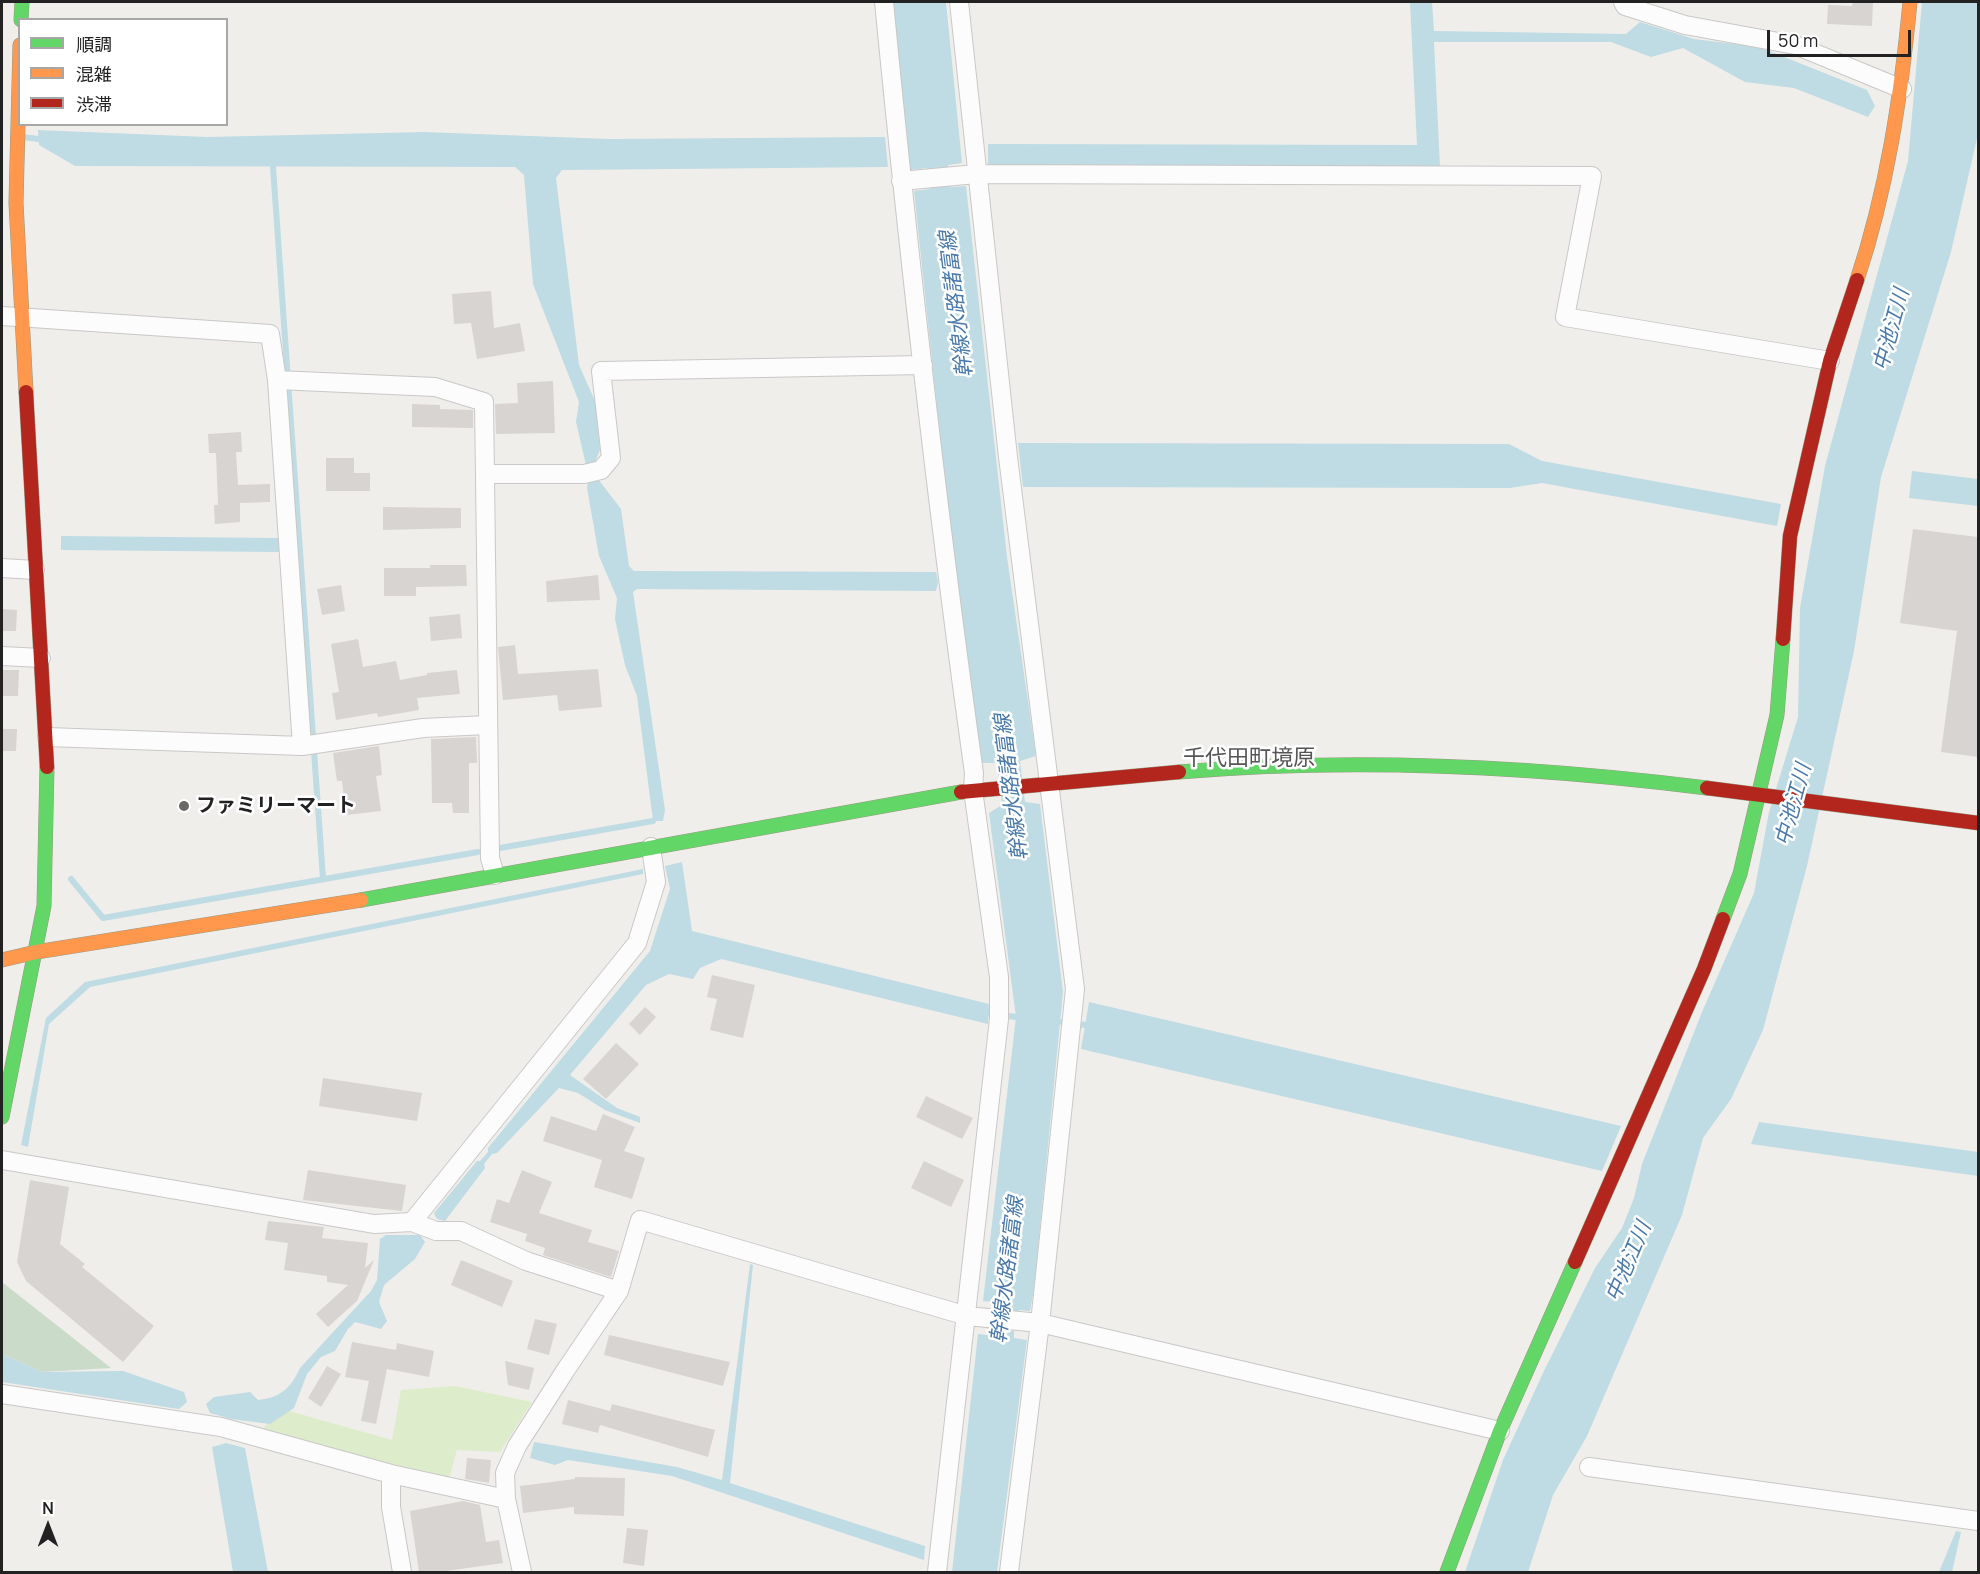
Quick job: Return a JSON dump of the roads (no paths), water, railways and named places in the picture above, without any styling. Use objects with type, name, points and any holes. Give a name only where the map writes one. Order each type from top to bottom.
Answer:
[{"type":"street","points":[[21,18],[22,2]]},
{"type":"street","points":[[884,2],[901,181],[947,580],[974,773],[972,790],[999,977],[1000,1013],[974,1316],[937,1572]]},
{"type":"street","points":[[959,2],[1010,478],[1075,989],[1073,1024],[1032,1323],[1009,1572]]},
{"type":"street","points":[[1623,2],[1625,6],[1684,26],[1794,45],[1902,89]]},
{"type":"street","points":[[1447,1572],[1500,1431],[1704,969],[1740,874],[1777,715],[1790,536],[1830,361],[1874,230],[1902,89],[1910,2]]},
{"type":"street","points":[[2,1117],[44,906],[47,737],[35,570],[16,203],[18,84]]},
{"type":"street","points":[[901,181],[976,174],[1592,176],[1565,317],[1830,361]]},
{"type":"street","points":[[2,316],[270,334],[277,380],[311,745]]},
{"type":"street","points":[[487,474],[592,472],[611,458],[601,371],[923,365]]},
{"type":"street","points":[[277,380],[435,387],[484,402],[487,474],[490,858],[495,875]]},
{"type":"street","points":[[2,568],[35,570]]},
{"type":"street","points":[[2,656],[41,658]]},
{"type":"street","points":[[47,737],[311,745],[423,728],[488,725]]},
{"type":"street","points":[[2,960],[36,952],[261,918],[997,786],[1240,767],[1410,764],[1596,774],[1837,803],[1978,823]]},
{"type":"street","points":[[412,1222],[637,943],[656,882],[651,847]]},
{"type":"street","points":[[2,1160],[374,1224],[412,1222],[436,1231],[461,1232],[526,1261],[619,1291]]},
{"type":"street","points":[[522,1572],[506,1499],[505,1473],[517,1446],[619,1291],[640,1220],[974,1316],[1032,1323],[1500,1431]]},
{"type":"street","points":[[2,1394],[221,1427],[390,1474],[506,1499]]},
{"type":"street","points":[[1589,1467],[1978,1521]]},
{"type":"street","points":[[390,1474],[391,1507],[402,1572]]},
{"type":"water","name":"幹線水路諸富線","points":[[893,2],[946,2],[962,163],[948,165],[951,187],[966,186],[1007,557],[1036,756],[1020,761],[1025,802],[1040,804],[1063,992],[1034,1289],[1030,1311],[1019,1310],[1019,1314],[994,1309],[995,1302],[983,1301],[1016,1017],[989,813],[1002,805],[997,763],[979,763],[955,579],[914,191],[930,189],[927,168],[910,170]]},
{"type":"water","points":[[1410,2],[1432,2],[1434,31],[1626,34],[1640,22],[1694,39],[1759,47],[1867,90],[1875,106],[1868,117],[1794,88],[1745,82],[1683,48],[1651,57],[1611,42],[1434,42],[1440,167],[988,166],[988,144],[1417,145]]},
{"type":"water","name":"中池江川","points":[[1922,2],[1978,2],[1978,134],[1951,252],[1881,477],[1854,651],[1807,866],[1763,1030],[1731,1099],[1703,1138],[1682,1215],[1587,1436],[1553,1495],[1528,1572],[1465,1572],[1503,1460],[1595,1268],[1622,1228],[1634,1198],[1642,1164],[1702,1012],[1754,893],[1769,812],[1798,717],[1800,608],[1825,466],[1908,161]]},
{"type":"water","points":[[38,130],[207,137],[424,132],[609,139],[885,137],[888,167],[562,170],[556,178],[579,365],[595,401],[600,450],[595,462],[598,479],[621,509],[629,566],[634,571],[936,572],[938,582],[936,591],[637,589],[633,592],[665,810],[663,821],[653,821],[637,696],[625,665],[615,619],[617,598],[599,556],[587,488],[589,478],[576,422],[579,402],[533,284],[524,175],[515,167],[75,166],[39,145]]},
{"type":"water","points":[[1018,443],[1509,444],[1542,461],[1781,504],[1777,526],[1542,483],[1510,488],[1023,487]]},
{"type":"water","points":[[1912,471],[1978,479],[1978,506],[1909,498]]},
{"type":"water","points":[[61,536],[279,538],[279,552],[61,550]]},
{"type":"water","points":[[682,862],[692,931],[989,1004],[988,1024],[721,959],[700,968],[693,979],[669,974],[646,985],[570,1075],[617,1108],[640,1117],[640,1123],[605,1110],[578,1093],[559,1088],[497,1153],[492,1154],[484,1164],[485,1168],[445,1221],[437,1219],[434,1213],[477,1161],[480,1161],[488,1152],[488,1148],[650,951],[670,889],[665,866]]},
{"type":"water","points":[[643,869],[643,874],[90,987],[49,1024],[28,1147],[21,1145],[46,1018],[85,982]]},
{"type":"water","points":[[1089,1002],[1621,1126],[1602,1171],[1081,1049]]},
{"type":"water","points":[[1759,1122],[1978,1152],[1978,1176],[1751,1144]]},
{"type":"water","points":[[386,1235],[420,1235],[425,1242],[415,1259],[384,1285],[379,1302],[387,1321],[381,1329],[355,1322],[335,1351],[321,1357],[307,1374],[294,1408],[270,1424],[231,1419],[210,1413],[206,1404],[214,1397],[250,1392],[258,1400],[266,1399],[279,1394],[289,1386],[300,1368],[371,1291],[377,1280],[380,1239]]},
{"type":"water","points":[[750,1264],[753,1265],[730,1483],[925,1546],[924,1560],[672,1476],[568,1460],[555,1465],[530,1458],[534,1442],[677,1467],[722,1480]]},
{"type":"water","points":[[987,1328],[1014,1331],[1014,1338],[1027,1340],[997,1572],[952,1572],[978,1334],[987,1335]]},
{"type":"water","points":[[2,1354],[42,1372],[123,1371],[184,1392],[187,1402],[179,1409],[2,1382]]},
{"type":"water","points":[[226,1443],[245,1448],[268,1572],[233,1572],[212,1447]]},
{"type":"water","points":[[1956,1531],[1961,1532],[1952,1572],[1939,1572]]},
{"type":"waterway","points":[[23,137],[38,139]]},
{"type":"waterway","points":[[273,167],[323,879]]},
{"type":"waterway","points":[[500,848],[653,821]]},
{"type":"waterway","points":[[71,879],[103,918],[478,852]]},
{"type":"waterway","points":[[988,1013],[1016,1017]]},
{"type":"waterway","points":[[1062,1022],[1085,1025]]},
{"type":"place","name":"ファミリーマート","points":[[184,806]]},
{"type":"district","name":"千代田町境原","points":[[1249,759]]}]
